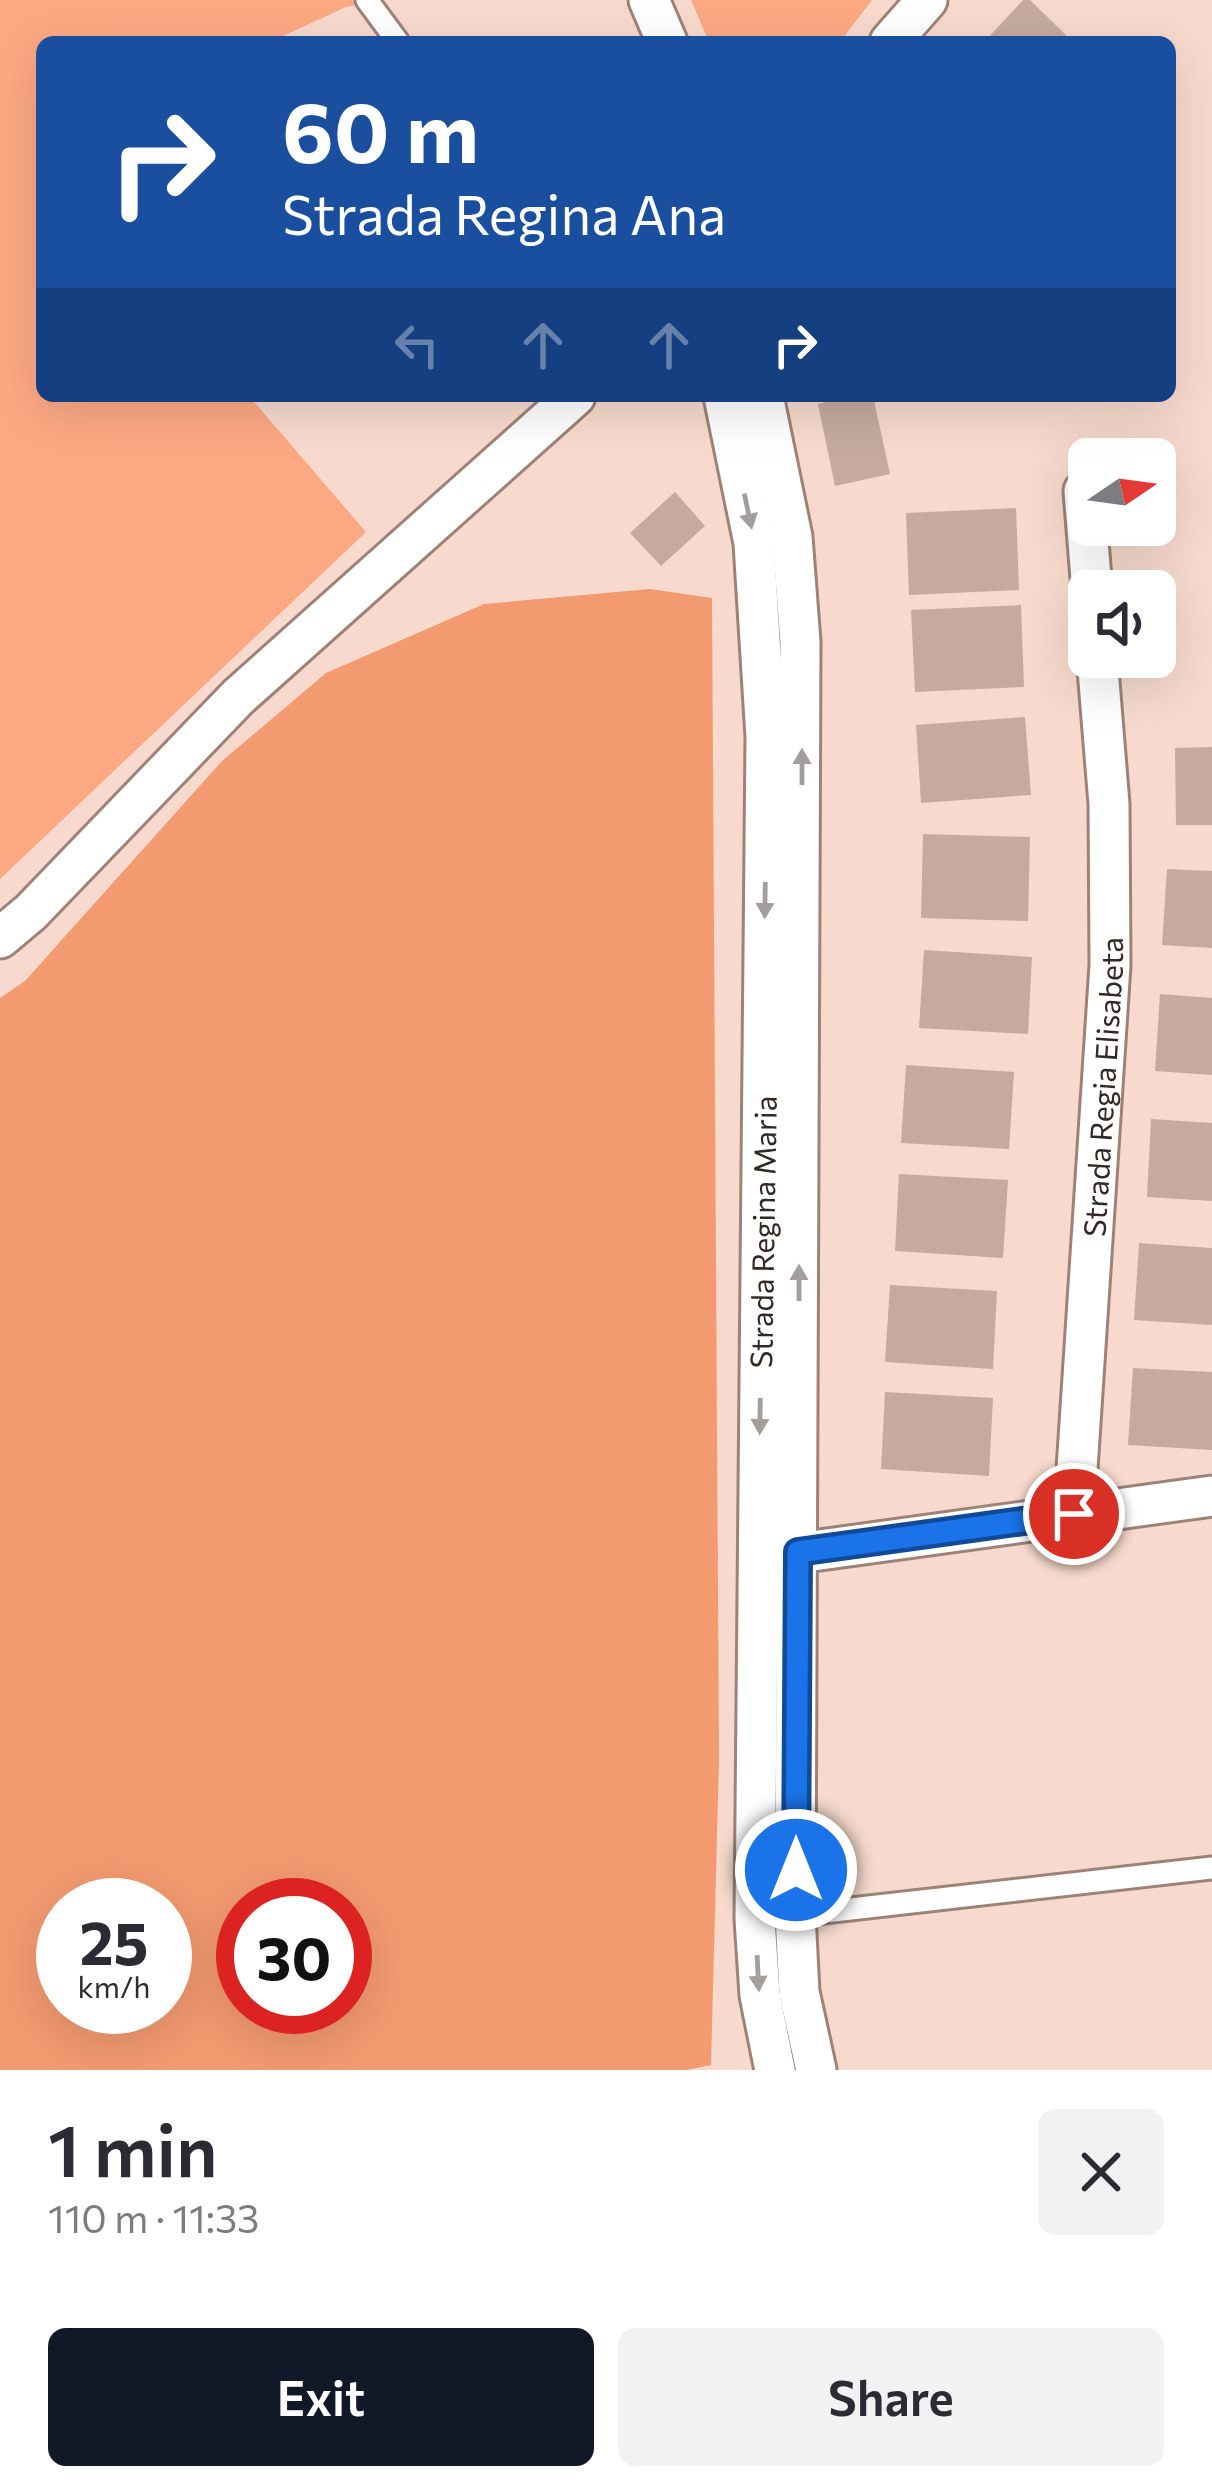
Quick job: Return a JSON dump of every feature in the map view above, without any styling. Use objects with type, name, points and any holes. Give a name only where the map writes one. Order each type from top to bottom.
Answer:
[{"type":"street","points":[[649,0],[664,36]]},
{"type":"street","points":[[895,36],[927,0]]},
{"type":"street","points":[[0,938],[31,913],[238,697],[568,402]]},
{"type":"street","name":"Strada Regina Maria","points":[[725,402],[754,543],[766,737],[755,1919],[760,1995],[776,2070]]},
{"type":"street","name":"Strada Regina Maria","points":[[764,402],[792,536],[800,642],[795,1916],[799,1992],[816,2070]]},
{"type":"street","name":"Strada Regia Elisabeta","points":[[1074,1514],[1110,965],[1109,804],[1099,678]]},
{"type":"street","points":[[798,1552],[1212,1496]]},
{"type":"lane","points":[[367,0],[394,36]]},
{"type":"lane","points":[[755,1919],[1212,1868]]},
{"type":"shaded area","points":[[0,0],[380,0],[346,7],[283,36],[36,36],[36,402],[254,402],[366,532],[0,879]]},
{"type":"shaded area","points":[[691,0],[872,0],[845,36],[706,36]]},
{"type":"shaded area","points":[[650,589],[712,598],[719,1760],[711,2065],[687,2070],[0,2070],[0,998],[25,981],[222,761],[326,673],[484,604]]},
{"type":"building","points":[[1023,0],[1030,0],[1067,36],[990,36]]},
{"type":"building","points":[[874,402],[890,474],[835,486],[818,404]]},
{"type":"building","points":[[675,492],[705,526],[661,566],[630,533]]},
{"type":"building","points":[[1016,508],[1019,590],[909,595],[906,513]]},
{"type":"building","points":[[1021,605],[1024,687],[915,692],[911,610]]},
{"type":"building","points":[[1025,717],[1031,795],[921,803],[916,725]]},
{"type":"building","points":[[1212,747],[1212,825],[1176,825],[1175,748]]},
{"type":"building","points":[[923,834],[1030,837],[1028,921],[921,918]]},
{"type":"building","points":[[1167,869],[1212,871],[1212,948],[1162,945]]},
{"type":"building","points":[[924,950],[1032,957],[1028,1034],[919,1028]]},
{"type":"building","points":[[1160,994],[1212,998],[1212,1075],[1155,1071]]},
{"type":"building","points":[[906,1065],[1014,1072],[1009,1149],[901,1143]]},
{"type":"building","points":[[1151,1119],[1212,1123],[1212,1201],[1147,1197]]},
{"type":"building","points":[[899,1174],[1008,1180],[1003,1258],[895,1251]]},
{"type":"building","points":[[1139,1243],[1212,1248],[1212,1325],[1134,1320]]},
{"type":"building","points":[[890,1285],[997,1291],[993,1369],[885,1362]]},
{"type":"building","points":[[1133,1368],[1212,1372],[1212,1450],[1128,1445]]},
{"type":"building","points":[[885,1392],[993,1398],[989,1476],[881,1469]]},
{"type":"route","points":[[796,1870],[798,1552],[1074,1514]]}]
